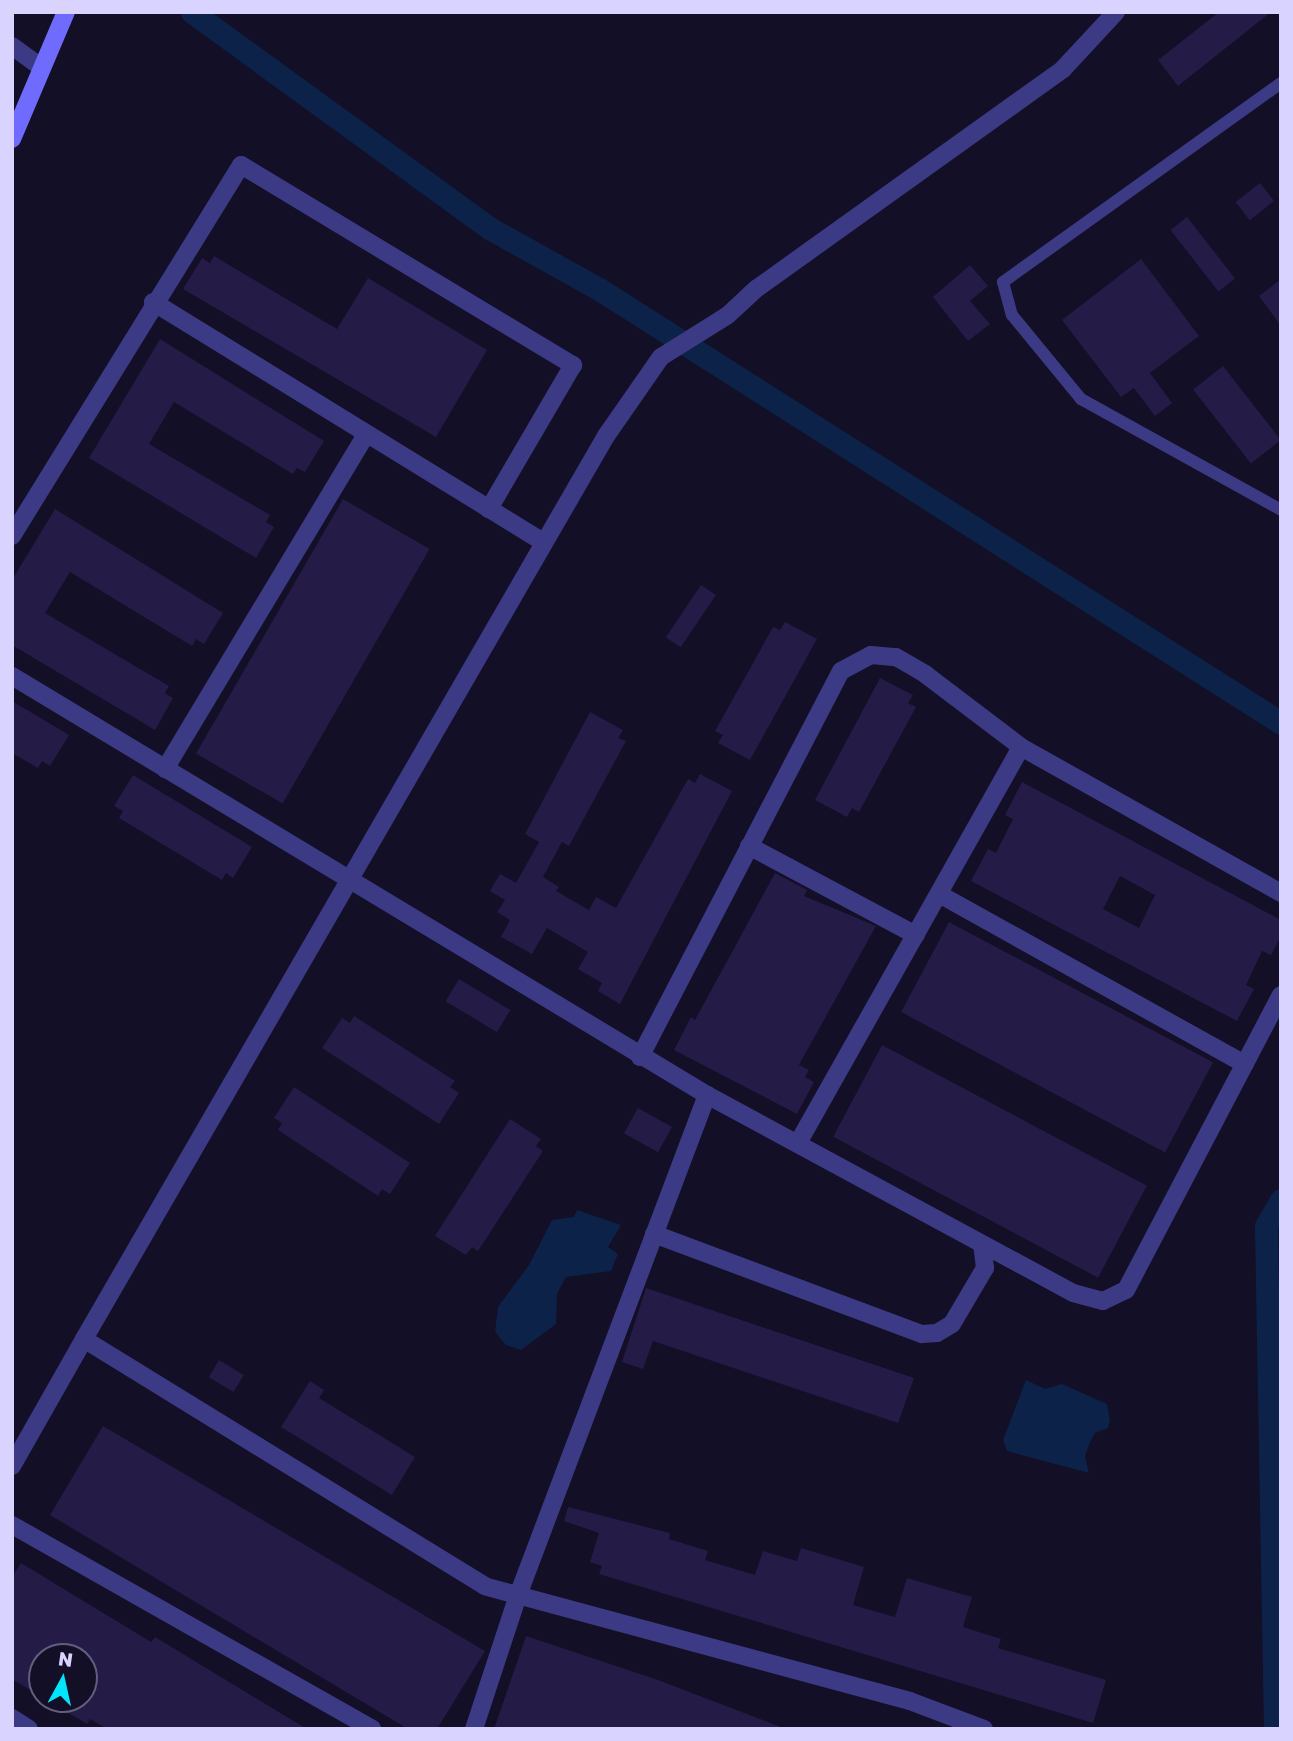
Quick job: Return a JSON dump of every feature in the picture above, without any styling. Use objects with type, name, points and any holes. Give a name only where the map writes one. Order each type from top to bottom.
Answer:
[{"type":"main road","points":[[12,139],[66,12]]},
{"type":"street","points":[[12,1466],[346,880],[606,436],[661,357],[728,315],[756,289],[1063,69],[1116,12]]},
{"type":"street","points":[[12,46],[41,67]]},
{"type":"street","points":[[12,536],[153,302],[241,164],[573,365],[489,509]]},
{"type":"street","points":[[153,302],[544,543]]},
{"type":"street","points":[[165,769],[366,434]]},
{"type":"street","points":[[640,1057],[841,671],[871,655],[896,657],[925,674],[1021,747],[1281,893]]},
{"type":"street","points":[[12,676],[640,1057],[1073,1293],[1104,1301],[1126,1290],[1281,995]]},
{"type":"street","points":[[798,1143],[1021,747]]},
{"type":"street","points":[[748,846],[916,935]]},
{"type":"street","points":[[939,894],[1245,1064]]},
{"type":"street","points":[[474,1729],[517,1598],[707,1095]]},
{"type":"street","points":[[654,1234],[922,1334],[937,1334],[952,1324],[985,1268],[982,1244]]},
{"type":"street","points":[[84,1339],[418,1549],[517,1598],[910,1701],[975,1727]]},
{"type":"street","points":[[12,1525],[372,1729]]},
{"type":"street","points":[[12,1718],[29,1729]]},
{"type":"lane","points":[[1281,83],[1003,282],[1012,314],[1081,399],[1281,510]]},
{"type":"water","points":[[577,1210],[621,1225],[608,1247],[618,1254],[611,1271],[566,1277],[557,1294],[556,1324],[521,1350],[506,1345],[495,1332],[498,1307],[529,1265],[552,1220],[574,1217]]},
{"type":"water","points":[[1026,1380],[1045,1389],[1062,1384],[1107,1404],[1110,1420],[1108,1428],[1095,1433],[1085,1457],[1089,1473],[1007,1451],[1003,1440]]},
{"type":"building","points":[[1219,12],[1271,12],[1178,86],[1158,60]]},
{"type":"building","points":[[1260,183],[1274,201],[1250,220],[1236,202]]},
{"type":"building","points":[[1187,217],[1235,278],[1218,291],[1170,230]]},
{"type":"building","points":[[214,256],[337,329],[368,278],[487,350],[436,437],[183,289],[202,258],[210,263]]},
{"type":"building","points":[[1141,259],[1199,336],[1150,373],[1172,403],[1155,416],[1134,388],[1121,397],[1062,320]]},
{"type":"building","points":[[970,265],[988,286],[970,301],[990,324],[968,341],[933,297]]},
{"type":"building","points":[[1281,279],[1281,326],[1259,296]]},
{"type":"building","points":[[160,339],[324,441],[305,472],[297,468],[293,474],[174,402],[149,444],[270,515],[266,522],[274,527],[256,558],[89,458]]},
{"type":"building","points":[[1223,366],[1281,440],[1251,463],[1193,389]]},
{"type":"building","points":[[343,499],[430,549],[283,804],[196,754]]},
{"type":"building","points":[[55,509],[223,613],[204,644],[196,639],[192,646],[70,572],[45,613],[169,686],[165,693],[173,698],[155,730],[12,645],[12,580]]},
{"type":"building","points":[[701,585],[716,595],[681,647],[666,637]]},
{"type":"building","points":[[785,622],[817,639],[750,760],[718,743],[723,735],[715,731],[773,627],[780,630]]},
{"type":"building","points":[[880,678],[913,695],[908,703],[916,707],[859,812],[852,808],[847,817],[815,800]]},
{"type":"building","points":[[12,701],[69,735],[50,766],[42,761],[38,768],[12,753]]},
{"type":"building","points":[[590,712],[623,730],[618,738],[626,741],[569,846],[562,842],[543,877],[559,887],[556,891],[589,910],[596,897],[616,908],[688,779],[695,783],[700,774],[732,791],[620,1004],[598,991],[602,983],[578,969],[588,952],[547,928],[532,954],[501,937],[510,920],[497,912],[505,900],[490,891],[500,874],[516,883],[539,842],[525,834]]},
{"type":"building","points":[[133,775],[252,847],[233,878],[226,873],[222,880],[119,818],[123,811],[114,806]]},
{"type":"building","points":[[1022,782],[1281,920],[1281,936],[1271,955],[1262,951],[1246,985],[1254,989],[1237,1021],[971,881],[988,849],[996,853],[1013,819],[1005,815]],"holes":[[[1120,876],[1155,895],[1139,928],[1103,909]]]},
{"type":"building","points":[[775,873],[807,890],[804,896],[876,926],[799,1065],[809,1070],[805,1077],[814,1082],[797,1114],[674,1050],[691,1017],[695,1020]]},
{"type":"building","points":[[949,922],[1213,1062],[1165,1152],[901,1012]]},
{"type":"building","points":[[459,979],[510,1010],[497,1032],[446,1001]]},
{"type":"building","points":[[354,1016],[455,1081],[450,1087],[459,1093],[439,1124],[322,1048],[342,1018],[350,1023]]},
{"type":"building","points":[[882,1045],[1147,1186],[1098,1278],[833,1137]]},
{"type":"building","points":[[294,1087],[410,1163],[390,1194],[382,1189],[378,1196],[278,1130],[282,1123],[274,1118]]},
{"type":"building","points":[[638,1108],[672,1127],[658,1152],[624,1133]]},
{"type":"building","points":[[510,1119],[541,1139],[536,1146],[543,1151],[478,1251],[472,1247],[466,1255],[435,1236]]},
{"type":"building","points":[[646,1288],[914,1378],[898,1423],[653,1341],[643,1369],[622,1362]]},
{"type":"building","points":[[219,1360],[244,1375],[234,1392],[209,1377]]},
{"type":"building","points":[[310,1381],[324,1390],[319,1398],[415,1457],[392,1495],[281,1427]]},
{"type":"building","points":[[103,1426],[485,1651],[437,1729],[408,1729],[50,1515]]},
{"type":"building","points":[[568,1507],[670,1533],[669,1539],[708,1551],[705,1560],[755,1575],[763,1551],[797,1561],[801,1548],[864,1567],[853,1605],[895,1617],[907,1578],[972,1597],[963,1627],[1001,1639],[998,1648],[1106,1680],[1093,1723],[599,1574],[602,1566],[590,1562],[599,1533],[564,1521]]},
{"type":"building","points":[[21,1563],[151,1642],[155,1637],[307,1729],[107,1729],[90,1719],[87,1724],[69,1713],[98,1713],[98,1643],[28,1643],[28,1689],[12,1679],[12,1577]]},
{"type":"building","points":[[526,1636],[658,1680],[786,1729],[494,1729]]},
{"type":"waterway","points":[[192,12],[491,229],[599,289],[1281,723]]},
{"type":"waterway","points":[[1275,1729],[1266,1226],[1281,1200]]}]
